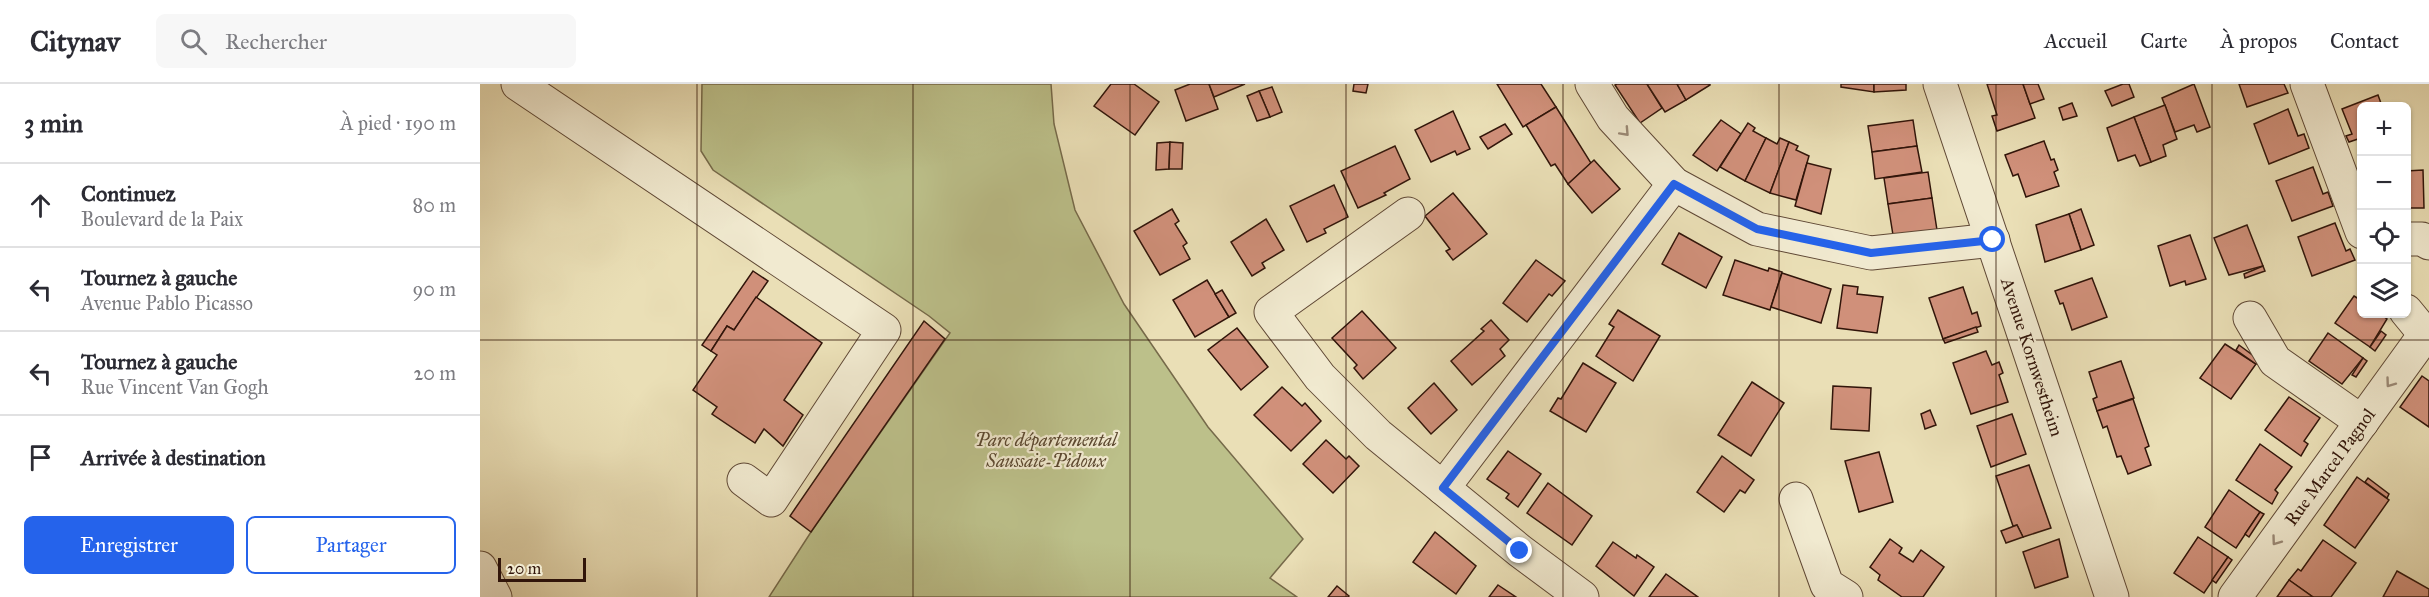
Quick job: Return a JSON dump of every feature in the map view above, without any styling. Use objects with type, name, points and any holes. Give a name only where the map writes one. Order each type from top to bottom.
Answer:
[{"type":"street","points":[[518,84],[884,330],[771,500],[744,480]]},
{"type":"street","points":[[1592,84],[1613,118],[1674,184],[1757,229],[1871,253],[1993,240]]},
{"type":"street","name":"Avenue Kornwestheim","points":[[1940,84],[2112,597]]},
{"type":"street","points":[[2307,84],[2357,221]]},
{"type":"street","points":[[1443,488],[1674,184]]},
{"type":"street","points":[[1408,214],[1271,312],[1320,376],[1378,435],[1520,551],[1582,597]]},
{"type":"street","points":[[2411,239],[2422,239],[2429,243]]},
{"type":"street","points":[[2250,318],[2275,361],[2362,422]]},
{"type":"street","name":"Rue Marcel Pagnol","points":[[2235,597],[2362,422],[2420,329]]},
{"type":"street","points":[[1796,499],[1830,593]]},
{"type":"street","points":[[480,568],[495,597]]},
{"type":"green space","name":"Parc départemental Saussaie-Pidoux","points":[[702,84],[1051,84],[1054,124],[1075,210],[1124,304],[1208,427],[1303,539],[1270,578],[1297,597],[769,597],[811,532],[950,333],[929,316],[713,170],[701,151]]},
{"type":"building","points":[[1111,84],[1134,84],[1159,102],[1135,135],[1094,106]]},
{"type":"building","points":[[1190,84],[1209,84],[1218,109],[1186,121],[1175,90]]},
{"type":"building","points":[[1209,84],[1245,84],[1214,97]]},
{"type":"building","points":[[1354,84],[1368,84],[1366,93],[1353,91]]},
{"type":"building","points":[[1497,84],[1541,84],[1556,107],[1523,127]]},
{"type":"building","points":[[1647,84],[1662,108],[1640,123],[1615,85]]},
{"type":"building","points":[[1647,84],[1677,84],[1686,100],[1665,112]]},
{"type":"building","points":[[1677,84],[1710,84],[1710,85],[1686,100]]},
{"type":"building","points":[[1841,84],[1874,84],[1874,92],[1841,87]]},
{"type":"building","points":[[1874,84],[1906,84],[1906,90],[1874,92]]},
{"type":"building","points":[[1987,84],[2023,84],[2035,118],[1997,131],[1992,116],[1997,115]]},
{"type":"building","points":[[2023,84],[2038,84],[2044,99],[2030,104]]},
{"type":"building","points":[[2129,84],[2134,97],[2112,106],[2105,91]]},
{"type":"building","points":[[2194,84],[2210,127],[2197,132],[2194,125],[2175,132],[2162,98]]},
{"type":"building","points":[[2239,84],[2284,84],[2288,93],[2247,107]]},
{"type":"building","points":[[1272,87],[1282,112],[1270,117],[1259,91]]},
{"type":"building","points":[[1259,91],[1270,117],[1257,121],[1247,96]]},
{"type":"building","points":[[2378,95],[2381,102],[2360,102]]},
{"type":"building","points":[[2072,103],[2077,116],[2063,120],[2059,108]]},
{"type":"building","points":[[2357,103],[2357,139],[2349,142],[2346,136],[2352,134],[2342,109]]},
{"type":"building","points":[[2165,105],[2177,139],[2163,145],[2166,156],[2151,162],[2134,117]]},
{"type":"building","points":[[1556,107],[1591,163],[1568,184],[1555,164],[1551,166],[1526,125]]},
{"type":"building","points":[[2288,109],[2298,136],[2304,134],[2309,148],[2269,164],[2254,124]]},
{"type":"building","points":[[1453,111],[1470,149],[1457,155],[1455,151],[1431,162],[1415,130]]},
{"type":"building","points":[[2134,117],[2151,162],[2140,166],[2135,155],[2118,161],[2107,128]]},
{"type":"building","points":[[1721,120],[1741,134],[1717,171],[1693,155]]},
{"type":"building","points":[[1913,120],[1917,146],[1872,152],[1868,126]]},
{"type":"building","points":[[1748,123],[1755,128],[1753,131],[1766,138],[1745,181],[1720,167]]},
{"type":"building","points":[[1505,124],[1512,134],[1488,149],[1480,137]]},
{"type":"building","points":[[1766,138],[1777,144],[1780,138],[1789,142],[1770,193],[1745,181]]},
{"type":"building","points":[[2044,141],[2051,160],[2054,159],[2058,170],[2054,172],[2059,186],[2026,197],[2018,174],[2013,176],[2005,155]]},
{"type":"building","points":[[1170,142],[1169,169],[1156,170],[1157,143]]},
{"type":"building","points":[[1170,142],[1183,143],[1182,169],[1169,169]]},
{"type":"building","points":[[1789,142],[1798,146],[1796,150],[1809,156],[1796,200],[1770,193]]},
{"type":"building","points":[[1395,146],[1410,179],[1384,193],[1386,195],[1358,208],[1341,171]]},
{"type":"building","points":[[1917,146],[1922,172],[1875,179],[1872,152]]},
{"type":"building","points":[[1594,160],[1620,189],[1592,213],[1568,184]]},
{"type":"building","points":[[1807,163],[1831,169],[1821,214],[1795,206]]},
{"type":"building","points":[[2313,167],[2323,194],[2328,192],[2333,206],[2292,221],[2276,181]]},
{"type":"building","points":[[2423,170],[2424,208],[2411,208],[2411,171]]},
{"type":"building","points":[[1928,172],[1932,198],[1888,204],[1884,178]]},
{"type":"building","points":[[1334,185],[1348,217],[1324,229],[1326,233],[1307,242],[1290,206]]},
{"type":"building","points":[[1453,193],[1487,234],[1453,260],[1446,251],[1450,249],[1425,216]]},
{"type":"building","points":[[1932,198],[1937,230],[1893,235],[1888,204]]},
{"type":"building","points":[[1172,209],[1179,221],[1175,224],[1187,243],[1183,246],[1190,259],[1160,275],[1134,231]]},
{"type":"building","points":[[2081,209],[2094,245],[2081,250],[2069,214]]},
{"type":"building","points":[[2069,214],[2081,250],[2045,262],[2036,225]]},
{"type":"building","points":[[1266,219],[1284,250],[1262,263],[1265,268],[1252,276],[1231,242]]},
{"type":"building","points":[[2335,223],[2346,251],[2350,249],[2355,260],[2312,276],[2298,237]]},
{"type":"building","points":[[2247,225],[2263,266],[2229,275],[2214,238]]},
{"type":"building","points":[[1679,233],[1722,257],[1706,288],[1662,264]]},
{"type":"building","points":[[2190,235],[2206,279],[2186,285],[2185,281],[2170,286],[2158,246]]},
{"type":"building","points":[[1536,260],[1565,281],[1552,296],[1549,294],[1527,322],[1503,303]]},
{"type":"building","points":[[1735,260],[1768,271],[1769,268],[1782,272],[1770,310],[1723,295]]},
{"type":"building","points":[[2263,266],[2265,271],[2245,278],[2244,274]]},
{"type":"building","points":[[753,271],[768,281],[734,330],[727,326],[711,351],[702,345]]},
{"type":"building","points":[[1782,273],[1831,289],[1821,323],[1771,307]]},
{"type":"building","points":[[2092,278],[2107,317],[2072,330],[2063,303],[2060,304],[2055,291]]},
{"type":"building","points":[[1207,280],[1229,317],[1195,337],[1173,300]]},
{"type":"building","points":[[1843,285],[1858,287],[1857,294],[1883,297],[1877,333],[1837,328]]},
{"type":"building","points":[[1963,287],[1972,314],[1977,312],[1981,326],[1943,339],[1929,298]]},
{"type":"building","points":[[1222,290],[1236,313],[1229,317],[1215,294]]},
{"type":"building","points":[[2354,296],[2357,298],[2357,318],[2387,319],[2370,347],[2335,323]]},
{"type":"building","points":[[756,297],[822,343],[784,400],[803,415],[783,446],[764,429],[755,443],[712,414],[717,407],[693,390],[717,355],[711,351],[727,326],[734,330]]},
{"type":"building","points":[[1618,310],[1660,336],[1633,381],[1596,356],[1614,327],[1609,324]]},
{"type":"building","points":[[1362,311],[1396,348],[1363,379],[1354,368],[1357,365],[1332,338]]},
{"type":"building","points":[[1491,320],[1509,340],[1500,349],[1505,356],[1472,385],[1451,361],[1484,331],[1481,329]]},
{"type":"building","points":[[924,321],[945,339],[811,532],[790,516]]},
{"type":"building","points":[[1976,327],[1978,332],[1945,343],[1943,339]]},
{"type":"building","points":[[1237,328],[1268,367],[1241,390],[1208,350]]},
{"type":"building","points":[[2381,331],[2386,335],[2375,351],[2370,347]]},
{"type":"building","points":[[2328,333],[2363,358],[2342,384],[2309,361]]},
{"type":"building","points":[[2225,344],[2256,364],[2231,399],[2200,378]]},
{"type":"building","points":[[2239,345],[2259,360],[2256,364],[2236,350]]},
{"type":"building","points":[[1986,351],[1992,365],[1999,362],[2003,373],[1999,375],[2008,402],[1971,414],[1953,363]]},
{"type":"building","points":[[2363,358],[2367,361],[2356,377],[2352,375]]},
{"type":"building","points":[[2121,361],[2134,398],[2097,411],[2093,399],[2097,397],[2089,372]]},
{"type":"building","points":[[1583,363],[1616,383],[1586,432],[1550,411],[1558,398],[1561,399]]},
{"type":"building","points":[[2422,376],[2429,381],[2429,427],[2400,407]]},
{"type":"building","points":[[1752,382],[1784,403],[1751,456],[1718,435]]},
{"type":"building","points":[[1434,383],[1457,410],[1431,434],[1408,408]]},
{"type":"building","points":[[1833,386],[1871,388],[1869,431],[1831,429]]},
{"type":"building","points":[[1282,387],[1302,406],[1305,403],[1321,421],[1291,451],[1254,415]]},
{"type":"building","points":[[2289,397],[2320,418],[2304,441],[2308,444],[2301,456],[2265,430]]},
{"type":"building","points":[[2133,399],[2149,446],[2145,448],[2151,465],[2128,474],[2121,456],[2117,457],[2107,426],[2103,428],[2097,411]]},
{"type":"building","points":[[1930,410],[1936,425],[1925,429],[1921,414]]},
{"type":"building","points":[[2012,414],[2026,454],[1991,467],[1977,426]]},
{"type":"building","points":[[1326,440],[1346,459],[1349,456],[1359,466],[1333,493],[1303,464]]},
{"type":"building","points":[[2260,444],[2292,467],[2275,490],[2278,493],[2272,504],[2236,480]]},
{"type":"building","points":[[1508,451],[1541,474],[1518,507],[1506,498],[1509,494],[1487,479]]},
{"type":"building","points":[[1879,452],[1893,502],[1859,512],[1845,461]]},
{"type":"building","points":[[1722,456],[1754,480],[1745,493],[1740,490],[1724,512],[1697,492]]},
{"type":"building","points":[[2029,465],[2051,528],[2023,537],[2017,525],[2013,526],[1996,476]]},
{"type":"building","points":[[2357,477],[2389,500],[2355,548],[2324,525]]},
{"type":"building","points":[[2368,478],[2389,494],[2387,498],[2365,482]]},
{"type":"building","points":[[1548,483],[1592,516],[1572,545],[1527,513]]},
{"type":"building","points":[[2229,490],[2260,512],[2236,548],[2205,527]]},
{"type":"building","points":[[2260,512],[2264,514],[2249,537],[2245,534]]},
{"type":"building","points":[[2017,525],[2023,537],[2006,543],[2001,531]]},
{"type":"building","points":[[1435,532],[1476,566],[1456,594],[1413,562]]},
{"type":"building","points":[[2198,537],[2228,557],[2204,593],[2174,573]]},
{"type":"building","points":[[1890,539],[1902,548],[1899,553],[1913,562],[1921,550],[1944,567],[1923,597],[1902,597],[1878,580],[1880,575],[1870,567]]},
{"type":"building","points":[[2059,539],[2068,577],[2035,588],[2023,552]]},
{"type":"building","points":[[2323,540],[2356,563],[2331,597],[2313,597],[2289,580],[2298,569],[2301,571]]},
{"type":"building","points":[[1613,542],[1654,567],[1634,596],[1596,566]]},
{"type":"building","points":[[2228,557],[2232,560],[2216,583],[2212,580]]},
{"type":"building","points":[[2397,571],[2429,589],[2429,597],[2383,597]]},
{"type":"building","points":[[1666,574],[1698,597],[1649,597]]},
{"type":"building","points":[[2289,580],[2313,597],[2277,597]]},
{"type":"building","points":[[1498,585],[1516,597],[1489,597]]},
{"type":"building","points":[[1337,586],[1349,596],[1328,597]]},
{"type":"route","points":[[1520,551],[1443,488],[1674,184],[1757,229],[1871,253],[1993,240]]}]
